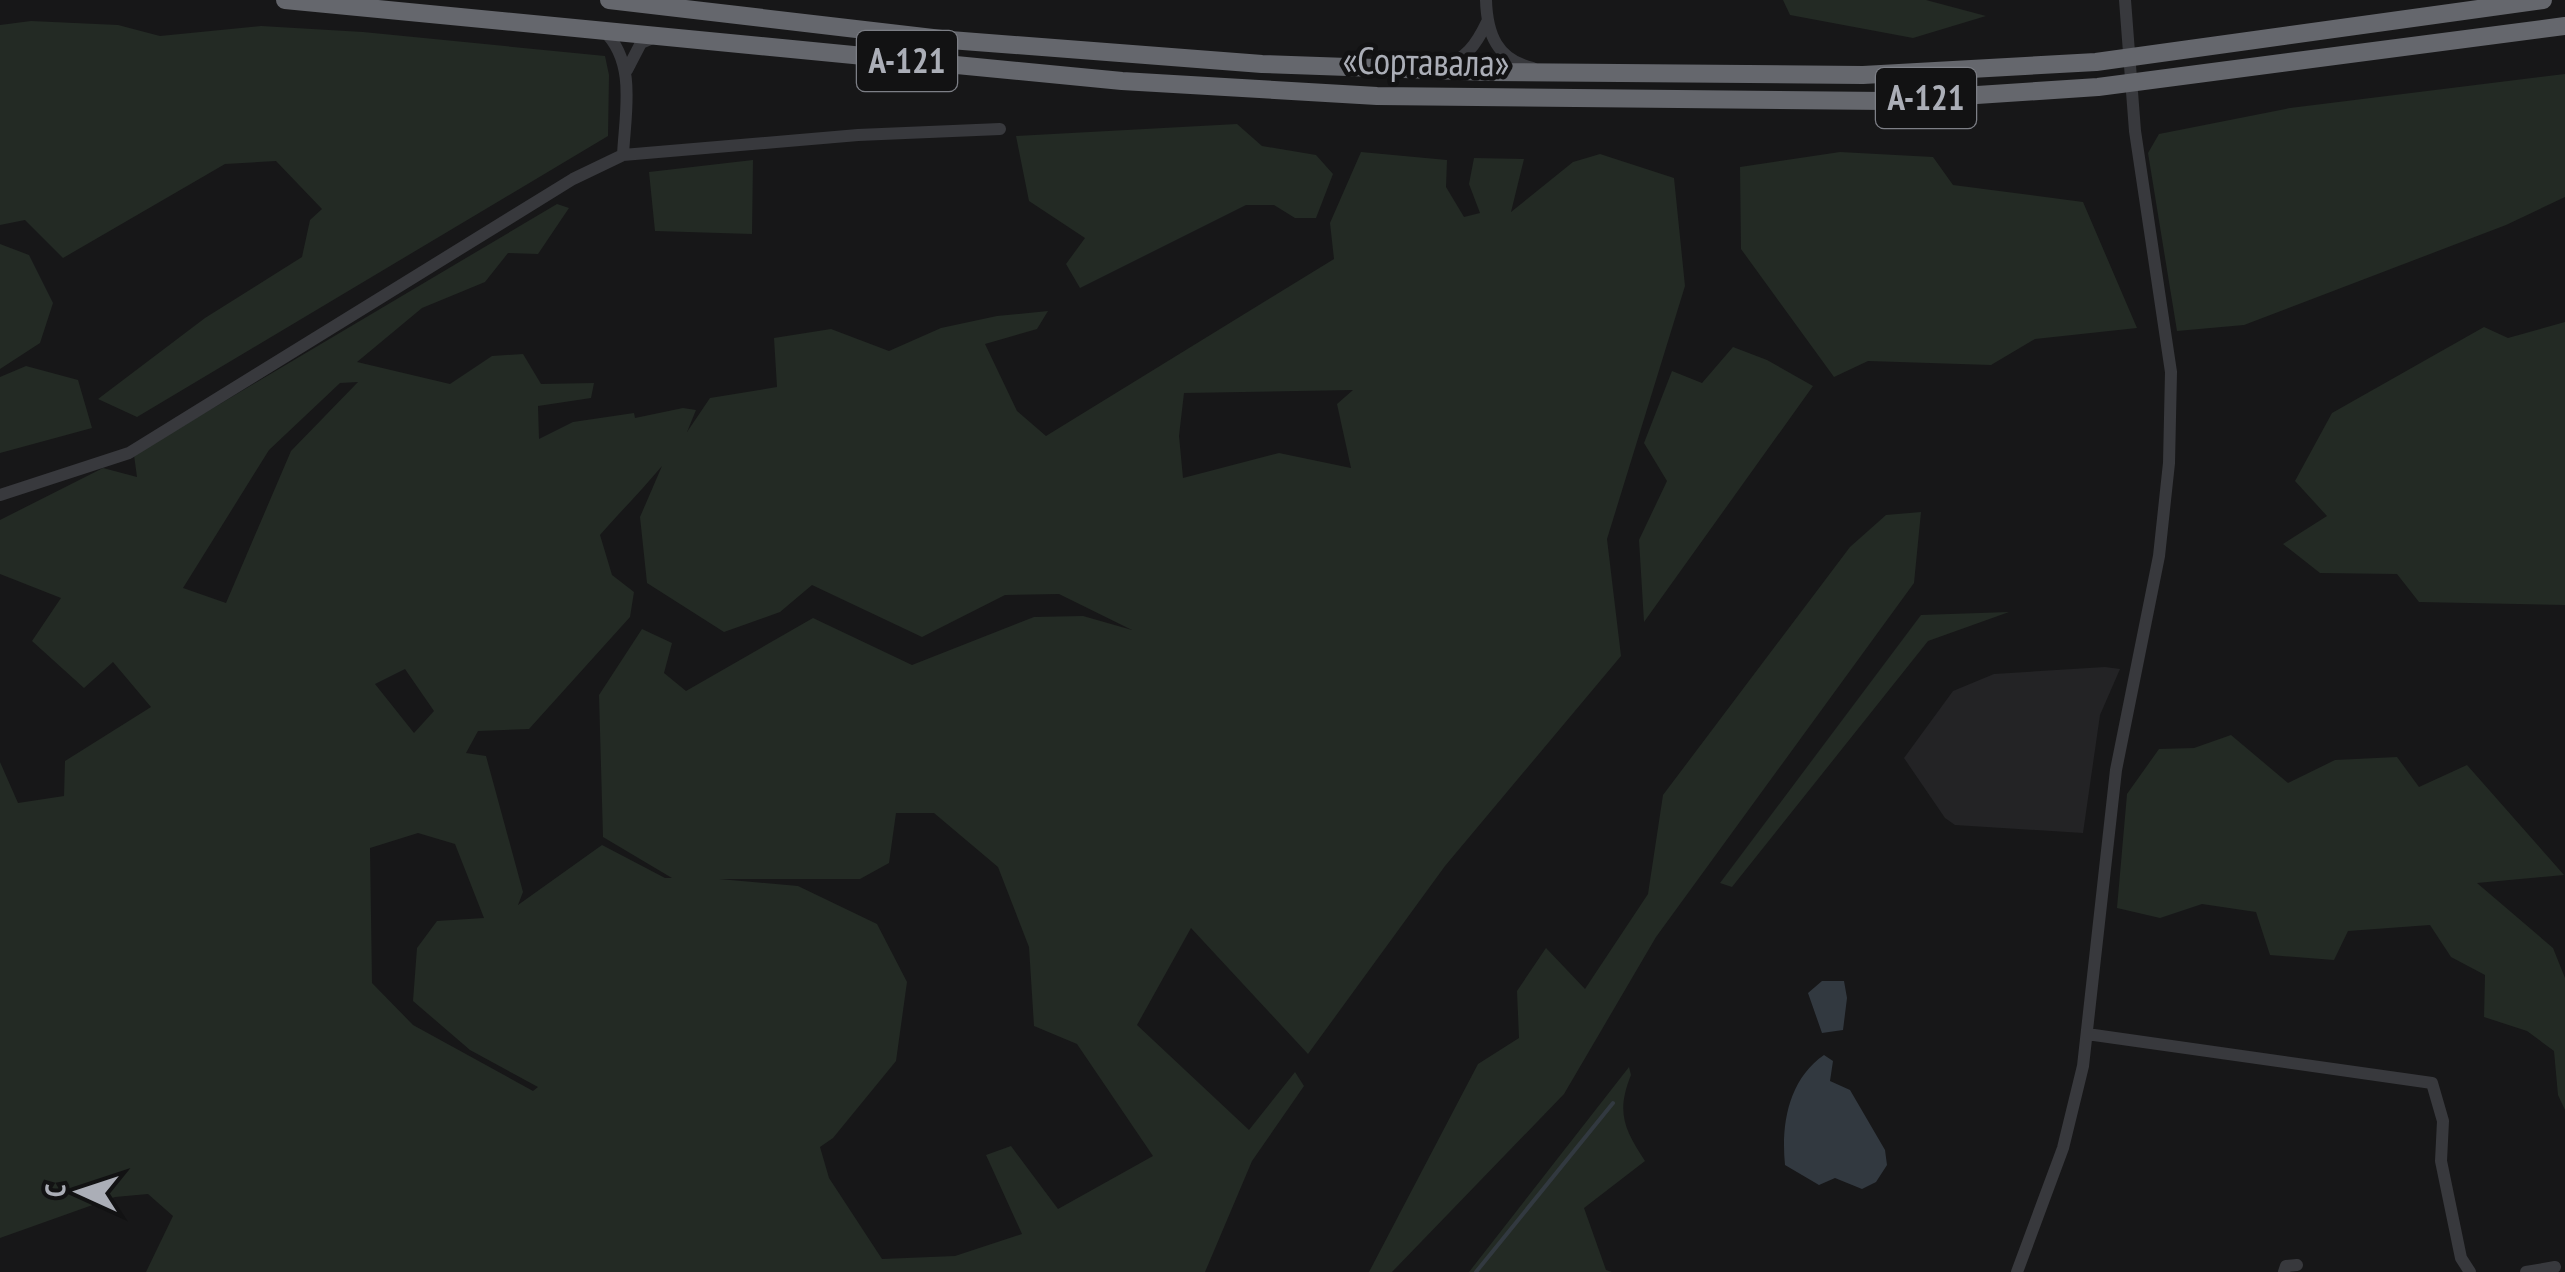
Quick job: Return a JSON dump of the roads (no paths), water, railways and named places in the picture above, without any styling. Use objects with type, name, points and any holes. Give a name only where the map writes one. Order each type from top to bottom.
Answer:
[{"type":"highway","name":"«Сортавала»","points":[[286,0],[1122,81],[1377,96],[1886,101],[2098,88],[2565,26]]},
{"type":"highway","name":"«Сортавала»","points":[[609,0],[969,41],[1262,64],[1558,73],[1888,75],[2096,62],[2543,0]]},
{"type":"street","points":[[1486,0],[1487,22],[1505,57],[1558,73]]},
{"type":"street","points":[[2017,1272],[2074,1108],[2114,787],[2159,556],[2170,463],[2171,372],[2135,131],[2125,7]]},
{"type":"street","points":[[1409,69],[1449,65],[1461,58],[1477,44],[1487,22]]},
{"type":"street","points":[[604,31],[622,52],[626,72],[623,155]]},
{"type":"street","points":[[626,72],[641,43],[656,36]]},
{"type":"street","points":[[0,496],[129,453],[574,179],[623,155],[858,135],[1000,129]]},
{"type":"street","points":[[2086,1034],[2432,1083],[2443,1121],[2441,1160],[2461,1258],[2470,1272]]},
{"type":"street","points":[[2526,1272],[2555,1267]]},
{"type":"waterway","points":[[1476,1272],[1613,1103]]}]
